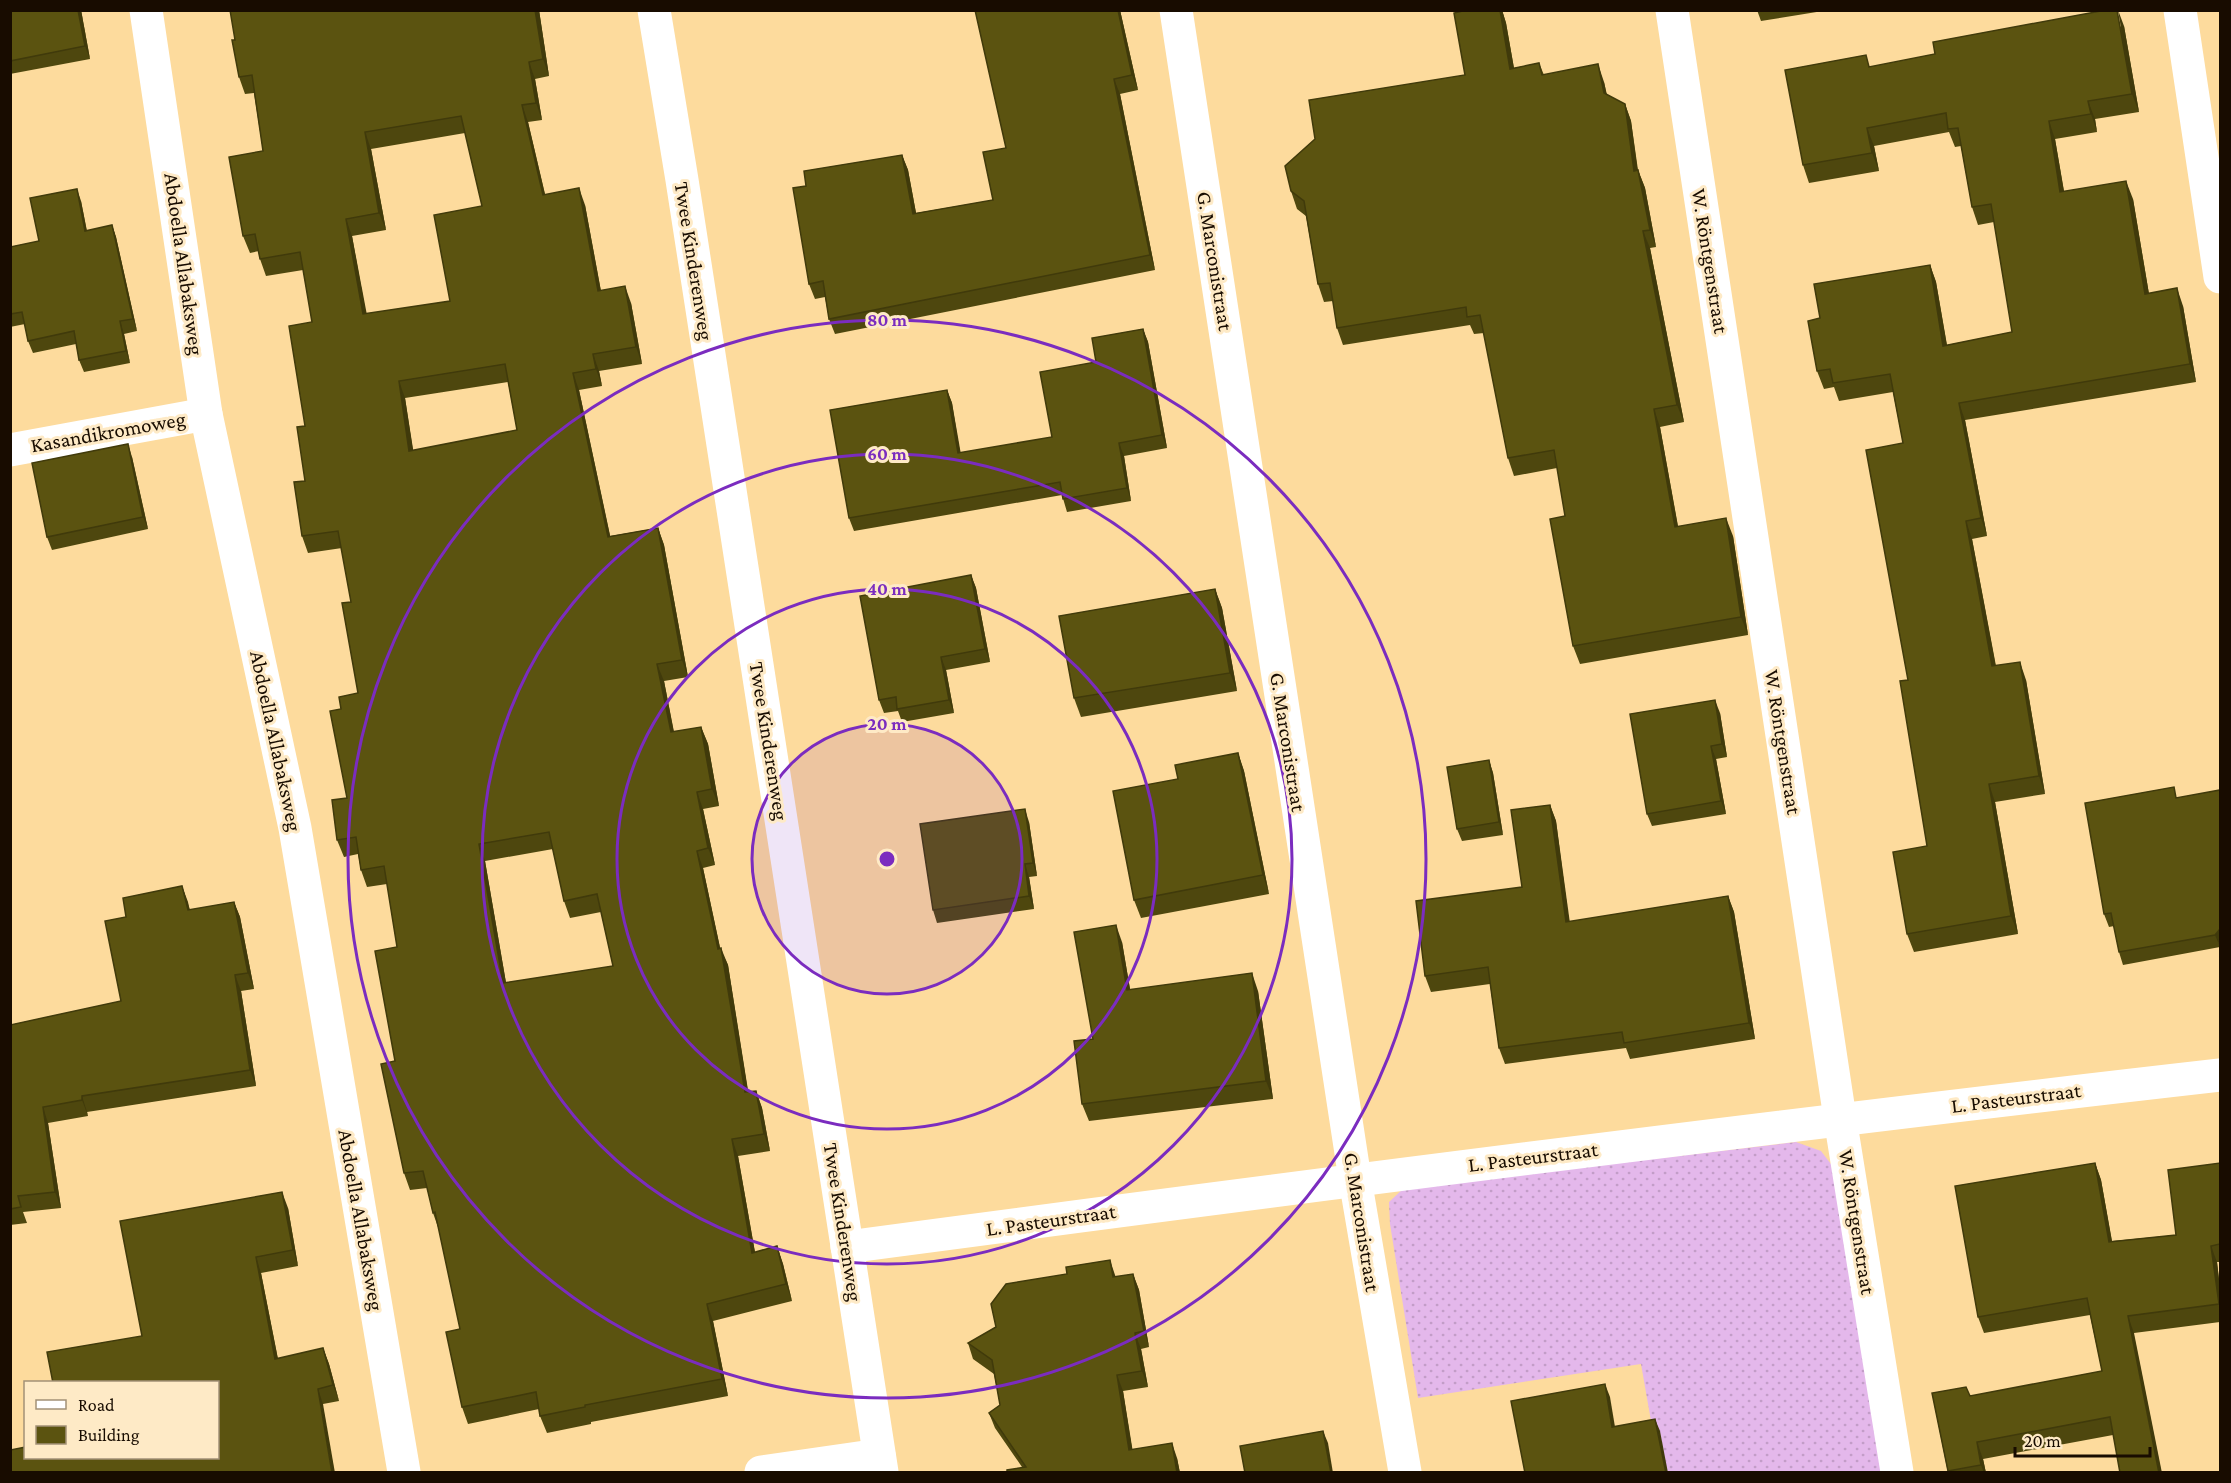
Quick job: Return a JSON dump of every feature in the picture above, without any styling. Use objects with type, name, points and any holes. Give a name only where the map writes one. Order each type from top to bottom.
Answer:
[{"type":"street","name":"Abdoella Allabaksweg","points":[[146,10],[206,414],[295,828],[404,1473]]},
{"type":"street","name":"Twee Kinderenweg","points":[[654,10],[880,1464]]},
{"type":"street","name":"G. Marconistraat","points":[[1176,10],[1355,1179],[1405,1473]]},
{"type":"street","name":"W. Röntgenstraat","points":[[1671,10],[1840,1118],[1897,1473]]},
{"type":"street","points":[[2180,10],[2220,277]]},
{"type":"street","name":"Kasandikromoweg","points":[[10,450],[206,414]]},
{"type":"street","name":"L. Pasteurstraat","points":[[847,1247],[1355,1179],[1840,1118],[2220,1075]]},
{"type":"street","points":[[761,1473],[880,1464]]},
{"type":"shaded area","points":[[1796,1142],[1821,1151],[1834,1168],[1882,1472],[1660,1472],[1641,1364],[1418,1398],[1390,1224],[1389,1202],[1404,1188]]},
{"type":"building","points":[[10,10],[78,10],[85,46],[10,61]]},
{"type":"building","points":[[230,10],[535,10],[543,59],[529,62],[536,103],[522,105],[543,195],[579,188],[598,291],[625,286],[636,347],[593,354],[596,369],[573,373],[608,537],[658,528],[682,660],[657,664],[671,732],[701,727],[712,789],[697,792],[708,848],[697,851],[718,949],[721,948],[745,1092],[756,1091],[764,1134],[732,1139],[752,1253],[777,1246],[786,1284],[707,1304],[722,1379],[585,1405],[585,1407],[540,1416],[536,1392],[462,1407],[446,1332],[460,1329],[435,1212],[433,1213],[423,1171],[404,1173],[381,1064],[395,1061],[375,951],[397,947],[384,866],[361,870],[356,837],[337,840],[332,800],[347,798],[330,711],[341,709],[339,697],[358,693],[342,603],[351,602],[338,531],[302,536],[294,482],[305,481],[297,427],[305,426],[289,326],[312,322],[300,252],[260,259],[255,234],[243,236],[229,157],[263,151],[252,75],[239,77],[232,40],[235,40]],"holes":[[[461,116],[482,206],[434,215],[450,301],[363,314],[346,219],[379,213],[365,132]],[[505,364],[517,430],[409,451],[399,381]],[[549,832],[564,901],[597,894],[613,966],[503,983],[479,844]]]},
{"type":"building","points":[[975,10],[1118,10],[1132,75],[1114,79],[1150,255],[829,319],[823,281],[809,284],[793,188],[806,186],[804,171],[902,155],[913,214],[993,200],[983,152],[1006,148]]},
{"type":"building","points":[[1467,10],[1500,10],[1510,69],[1539,63],[1542,75],[1598,64],[1604,93],[1625,104],[1634,171],[1638,170],[1650,230],[1643,231],[1677,405],[1654,409],[1675,527],[1726,518],[1741,617],[1573,646],[1550,519],[1565,516],[1554,450],[1508,458],[1480,315],[1467,317],[1466,307],[1337,328],[1330,283],[1318,284],[1304,201],[1291,191],[1285,166],[1315,139],[1309,100],[1465,75],[1454,13]]},
{"type":"building","points":[[2106,10],[2117,10],[2132,94],[2088,101],[2091,114],[2049,121],[2060,192],[2126,181],[2145,294],[2177,288],[2190,364],[1959,403],[1981,518],[1966,521],[1992,666],[2020,662],[2039,776],[1989,784],[2011,916],[1907,934],[1893,852],[1927,846],[1900,681],[1908,680],[1866,450],[1903,443],[1890,374],[1833,383],[1830,369],[1817,371],[1808,321],[1820,318],[1814,284],[1930,265],[1943,346],[2012,332],[1991,204],[1972,207],[1958,128],[1948,129],[1946,113],[1867,128],[1872,153],[1803,165],[1785,70],[1866,55],[1869,67],[1935,54],[1933,42]]},
{"type":"building","points":[[77,189],[85,231],[112,225],[133,319],[120,321],[126,351],[79,360],[74,331],[28,341],[22,312],[10,314],[10,247],[39,241],[30,198]]},
{"type":"building","points":[[1143,329],[1162,435],[1119,443],[1127,488],[1063,499],[1060,482],[849,518],[830,410],[947,390],[958,453],[1052,437],[1040,372],[1096,362],[1092,338]]},
{"type":"building","points":[[128,444],[143,517],[47,537],[32,463]]},
{"type":"building","points":[[971,575],[985,649],[941,657],[949,700],[897,709],[896,697],[879,700],[860,596]]},
{"type":"building","points":[[1215,589],[1230,673],[1074,698],[1059,616]]},
{"type":"building","points":[[1715,700],[1722,744],[1711,746],[1721,801],[1647,814],[1630,714]]},
{"type":"building","points":[[1238,753],[1263,875],[1134,900],[1113,791],[1178,779],[1175,765]]},
{"type":"building","points":[[1489,760],[1499,822],[1457,829],[1447,767]]},
{"type":"building","points":[[2174,787],[2176,798],[2220,790],[2220,929],[2215,935],[2119,952],[2111,913],[2104,914],[2085,803]]},
{"type":"building","points":[[1550,805],[1566,922],[1728,896],[1749,1023],[1624,1043],[1622,1032],[1499,1048],[1488,967],[1425,976],[1416,901],[1522,887],[1511,810]]},
{"type":"building","points":[[1025,809],[1033,863],[1025,864],[1029,896],[933,910],[920,824]]},
{"type":"building","points":[[182,886],[188,910],[234,902],[248,973],[235,975],[250,1070],[82,1096],[82,1100],[43,1107],[55,1192],[18,1196],[21,1207],[10,1209],[10,1025],[121,1001],[105,921],[126,917],[123,898]]},
{"type":"building","points":[[1116,925],[1127,990],[1252,973],[1266,1081],[1082,1104],[1074,1041],[1093,1039],[1074,932]]},
{"type":"building","points":[[2095,1163],[2109,1242],[2176,1235],[2168,1170],[2220,1163],[2220,1244],[2211,1246],[2219,1304],[2128,1316],[2159,1473],[2120,1473],[2110,1417],[1977,1442],[1981,1465],[1948,1471],[1932,1393],[1966,1387],[1970,1396],[2102,1371],[2087,1298],[1978,1317],[1955,1186]]},
{"type":"building","points":[[282,1192],[293,1250],[256,1257],[275,1359],[323,1348],[333,1385],[318,1389],[332,1473],[10,1473],[10,1450],[24,1447],[24,1459],[219,1459],[219,1381],[53,1381],[47,1352],[142,1336],[120,1221]]},
{"type":"building","points":[[1110,1260],[1113,1277],[1133,1274],[1144,1331],[1135,1333],[1142,1371],[1117,1375],[1129,1450],[1172,1443],[1177,1473],[1007,1473],[1007,1470],[1026,1467],[989,1413],[1000,1405],[992,1360],[968,1343],[996,1327],[991,1304],[1006,1284],[1067,1274],[1066,1267]]},
{"type":"building","points":[[1605,1384],[1612,1427],[1655,1419],[1666,1473],[1525,1473],[1511,1401]]},
{"type":"building","points":[[1323,1431],[1331,1473],[1245,1473],[1240,1446]]}]
